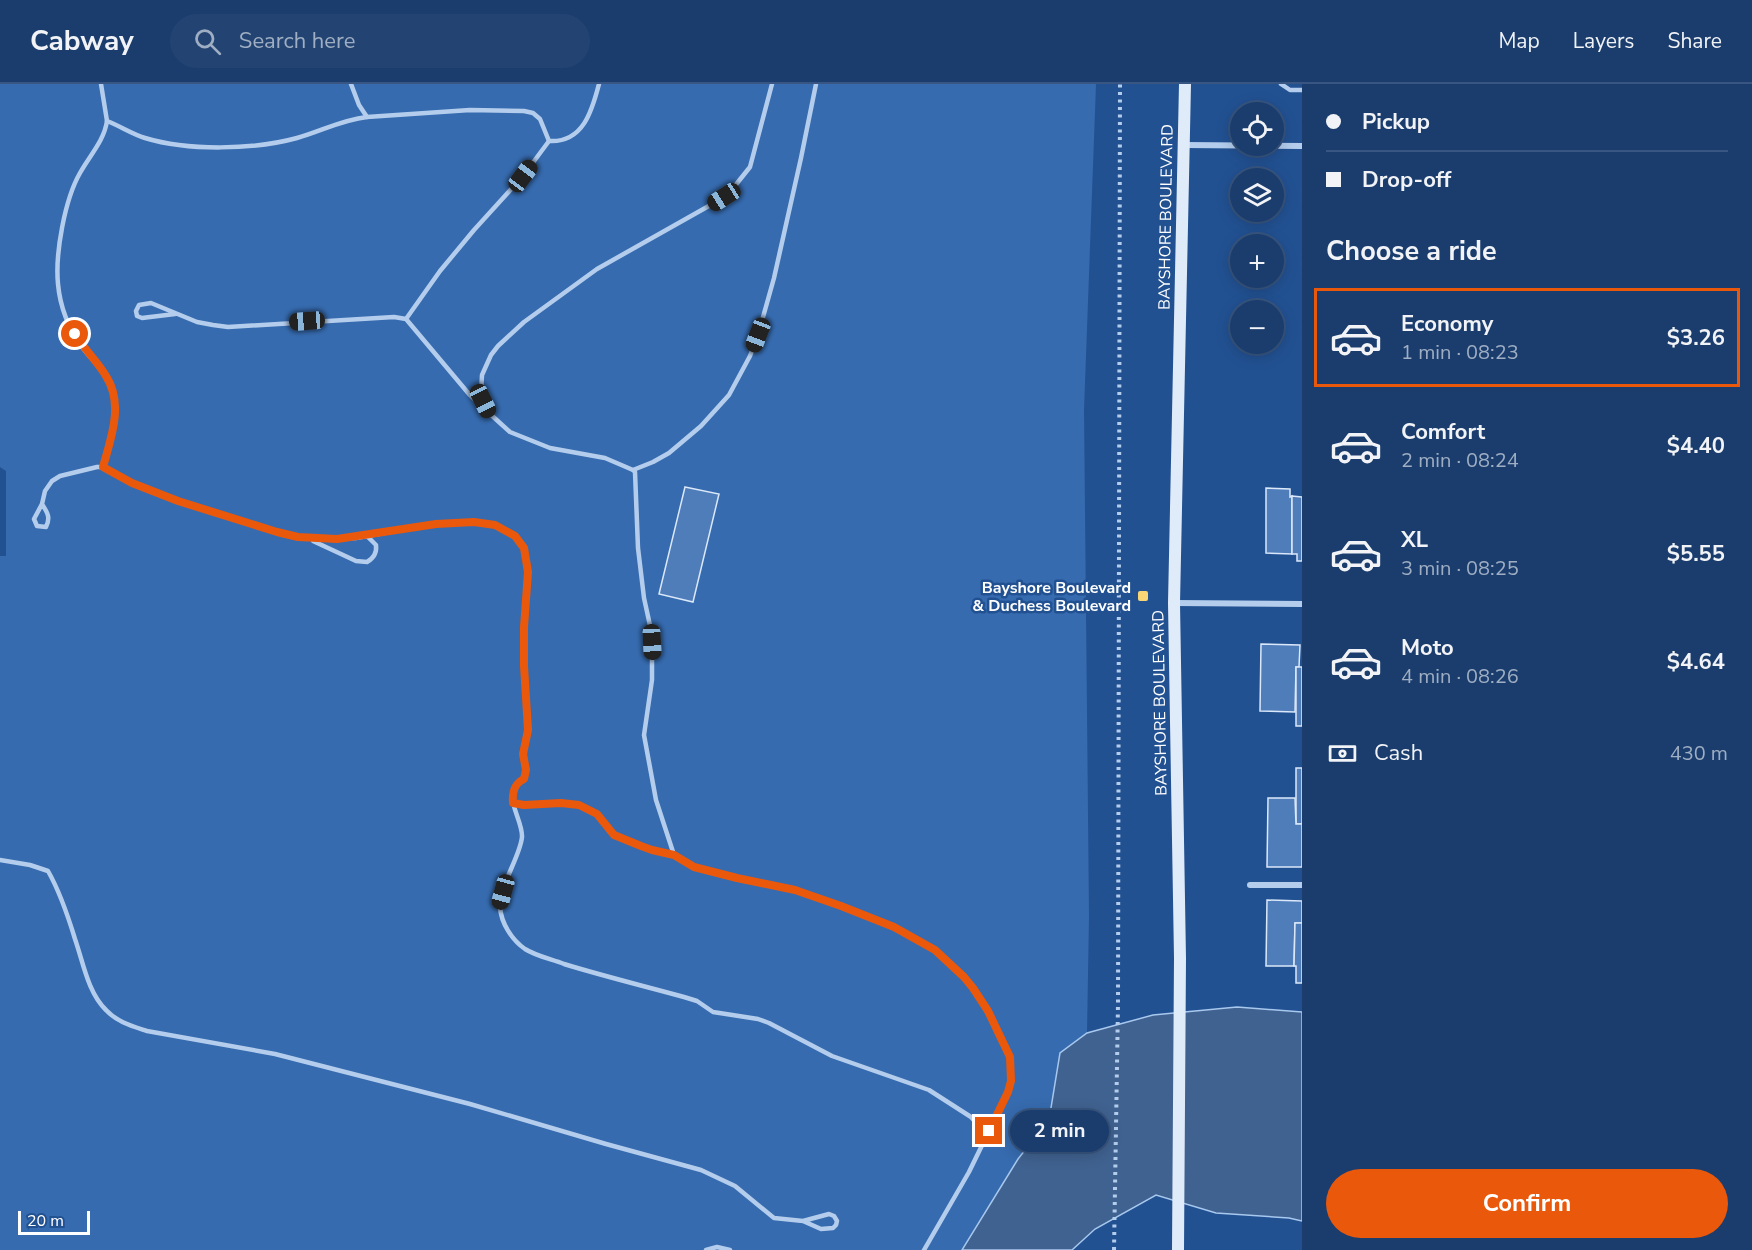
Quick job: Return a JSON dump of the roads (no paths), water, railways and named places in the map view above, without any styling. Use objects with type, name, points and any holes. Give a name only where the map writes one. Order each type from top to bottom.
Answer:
[{"type":"main road","name":"BAYSHORE BOULEVARD","points":[[1178,1250],[1180,958],[1174,603],[1185,84]]},
{"type":"street","points":[[1184,145],[1302,146]]},
{"type":"street","points":[[1174,603],[1302,604]]},
{"type":"street","points":[[1251,885],[1302,885]]},
{"type":"lane","points":[[101,84],[107,121],[104,134],[73,188],[62,234],[58,283],[70,327],[108,378],[114,393],[116,415],[103,467]]},
{"type":"lane","points":[[351,84],[355,97],[367,117]]},
{"type":"lane","points":[[549,141],[557,142],[566,139],[580,129],[590,115],[599,84]]},
{"type":"lane","points":[[489,413],[481,393],[482,375],[491,356],[509,335],[597,269],[724,197],[743,178],[750,167],[772,84]]},
{"type":"lane","points":[[633,470],[669,453],[701,426],[729,395],[750,356],[774,278],[816,84]]},
{"type":"lane","points":[[1281,84],[1290,90],[1302,90]]},
{"type":"lane","points":[[107,121],[143,138],[196,146],[231,147],[265,145],[290,140],[339,122],[367,117],[470,110],[524,111],[540,118],[549,141]]},
{"type":"lane","points":[[406,319],[447,263],[523,176],[549,141]]},
{"type":"lane","points":[[175,314],[142,318],[137,316],[136,311],[140,305],[151,303],[175,314],[213,326],[228,327],[394,317],[406,319],[469,394],[510,432],[550,448],[605,458],[635,472],[638,548],[644,598],[651,630],[652,655],[652,680],[644,735],[656,800],[674,855]]},
{"type":"lane","points":[[42,504],[48,518],[46,527],[40,528],[34,519],[42,504],[45,491],[52,481],[60,476],[86,468],[103,467],[132,483],[178,501],[277,532],[308,538],[337,539],[436,524],[485,523],[515,536],[524,548],[528,572],[524,627],[528,730],[523,754],[526,770],[524,779],[517,782],[514,789],[513,803],[522,836],[500,904],[501,916],[514,940],[535,954],[697,1001],[713,1012],[758,1019],[781,1028],[832,1056],[920,1086],[970,1117],[978,1125],[984,1142]]},
{"type":"lane","points":[[308,538],[362,563],[368,562],[376,552],[376,545],[367,536]]},
{"type":"lane","points":[[513,803],[579,805],[597,814],[614,835],[652,850],[674,855],[694,867],[795,890],[841,906],[894,927],[935,950],[964,977],[988,1011],[1010,1057],[1011,1081],[984,1142],[924,1250]]},
{"type":"lane","points":[[0,860],[30,865],[48,871],[60,894],[96,997],[106,1011],[123,1022],[147,1031],[264,1052],[470,1104],[701,1170],[735,1186],[774,1218],[803,1221],[828,1229],[836,1225],[837,1221],[829,1214],[803,1221]]},
{"type":"lane","points":[[706,1250],[717,1246],[730,1250]]},
{"type":"place","name":"Bayshore Boulevard & Duchess Boulevard","points":[[1143,596]]}]
